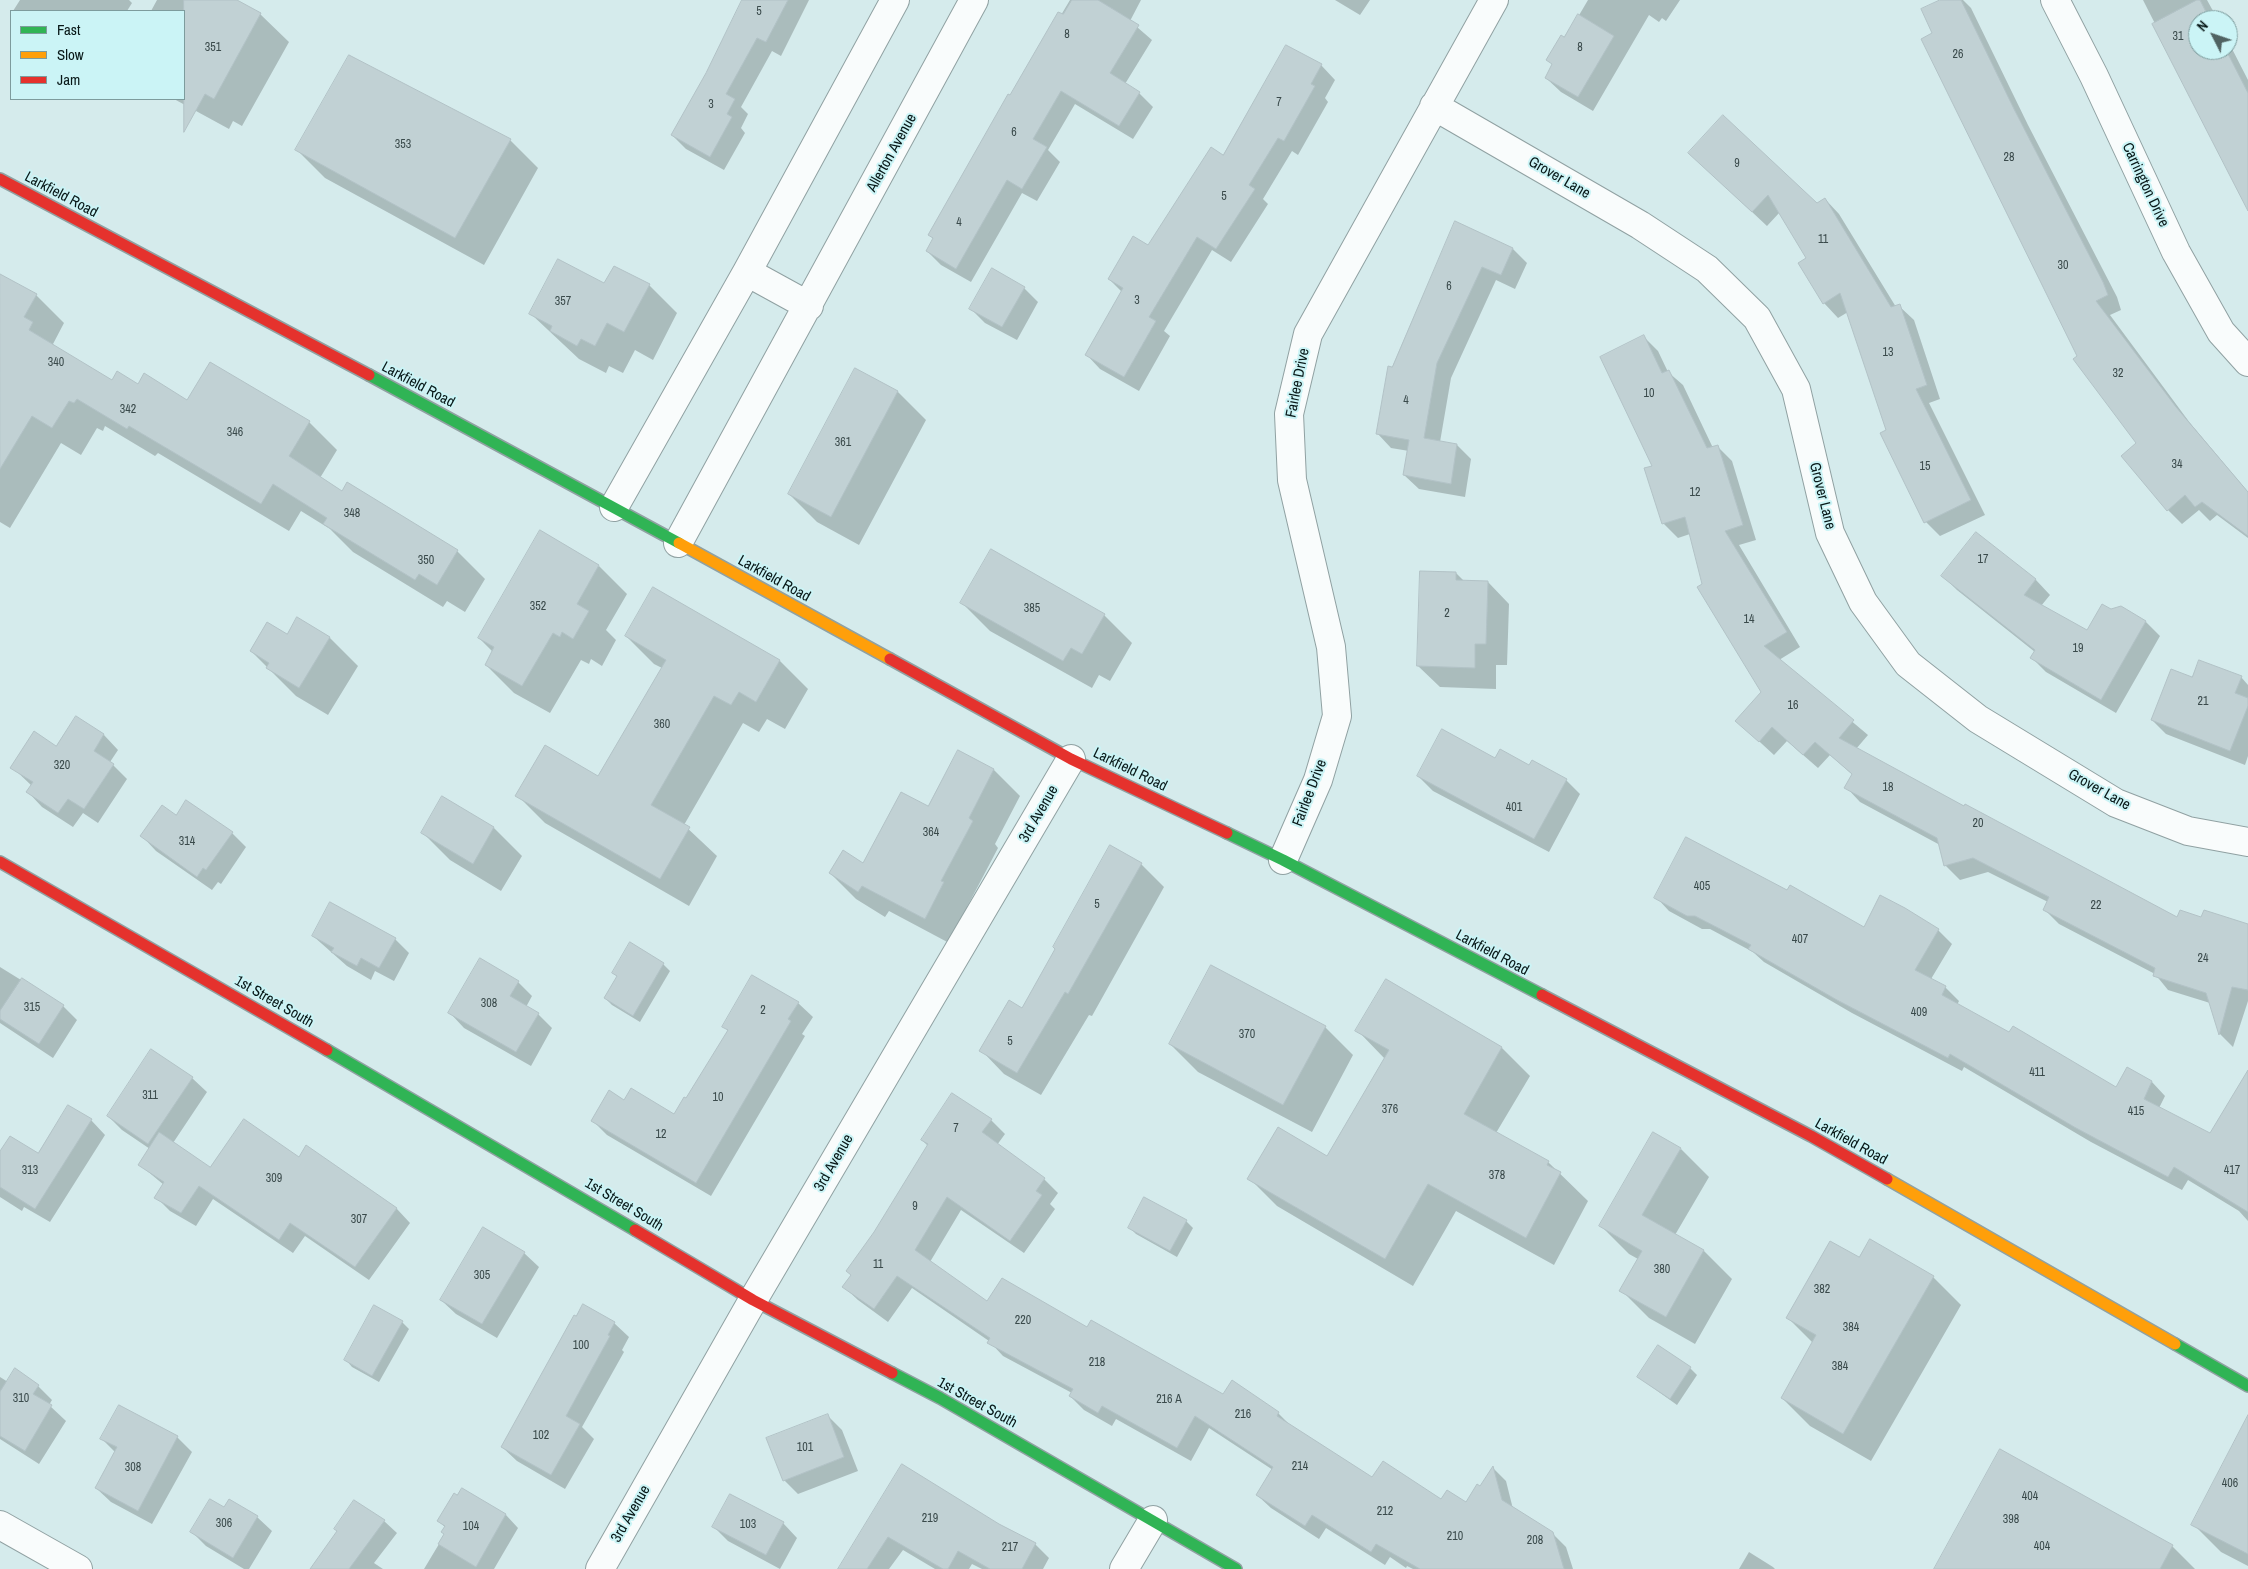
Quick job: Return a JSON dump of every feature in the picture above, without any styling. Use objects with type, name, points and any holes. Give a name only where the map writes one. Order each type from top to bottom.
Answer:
[{"type":"main road","name":"Larkfield Road","points":[[0,179],[614,507],[1071,758],[1283,860],[1811,1136],[2248,1386]]},
{"type":"main road","name":"1st Street South","points":[[0,862],[523,1163],[753,1300],[940,1398],[1236,1569]]},
{"type":"street","points":[[614,507],[747,272],[894,0]]},
{"type":"street","name":"Allerton Avenue","points":[[678,543],[974,0]]},
{"type":"street","name":"Fairlee Drive","points":[[1283,860],[1318,780],[1337,716],[1331,647],[1292,480],[1289,414],[1308,334],[1494,0]]},
{"type":"street","name":"Carrington Drive","points":[[2055,0],[2094,76],[2176,252],[2221,332],[2248,362]]},
{"type":"street","name":"Grover Lane","points":[[1434,106],[1640,225],[1707,269],[1758,318],[1796,388],[1830,532],[1863,602],[1908,664],[1978,720],[2116,803],[2188,830],[2248,842]]},
{"type":"street","points":[[747,272],[808,306]]},
{"type":"street","name":"3rd Avenue","points":[[600,1569],[753,1300],[1071,758]]},
{"type":"street","points":[[1124,1569],[1153,1520]]},
{"type":"street","points":[[0,1525],[78,1569]]},
{"type":"building","points":[[184,0],[237,0],[261,13],[214,99],[205,94],[184,132],[185,10]]},
{"type":"building","points":[[742,0],[788,0],[766,42],[757,38],[726,94],[735,99],[727,114],[732,117],[710,157],[671,135],[706,73]]},
{"type":"building","points":[[1072,0],[1098,0],[1139,25],[1110,73],[1140,92],[1119,126],[1061,91],[1033,139],[1047,147],[1022,189],[1007,180],[956,269],[926,251],[933,238],[928,235],[1008,94],[1010,95],[1058,12],[1063,14]]},
{"type":"building","points":[[1940,0],[1961,0],[2014,109],[2103,282],[2108,295],[2096,301],[2176,407],[2248,492],[2248,536],[2202,502],[2195,507],[2185,495],[2167,511],[2121,456],[2136,443],[2073,359],[2077,356],[1921,39],[1932,33],[1921,9]]},
{"type":"building","points":[[2200,0],[2205,10],[2188,10],[2188,60],[2231,60],[2248,93],[2248,211],[2152,24]]},
{"type":"building","points":[[1578,14],[1614,36],[1578,97],[1545,78],[1552,64],[1546,60],[1561,35],[1564,37]]},
{"type":"building","points":[[1286,45],[1322,64],[1311,84],[1315,86],[1284,141],[1278,138],[1249,185],[1255,189],[1216,249],[1197,237],[1149,317],[1156,321],[1124,377],[1085,355],[1123,288],[1108,279],[1133,236],[1148,245],[1211,147],[1223,155]]},
{"type":"building","points":[[349,55],[511,139],[455,238],[295,150]]},
{"type":"building","points":[[1723,115],[1817,203],[1825,198],[1891,307],[1900,304],[1927,385],[1916,389],[1971,500],[1924,523],[1880,433],[1886,430],[1840,293],[1823,304],[1798,263],[1806,258],[1768,195],[1752,212],[1688,153]]},
{"type":"building","points":[[1455,221],[1513,248],[1501,275],[1482,267],[1437,363],[1424,438],[1457,444],[1451,484],[1403,475],[1409,440],[1376,434],[1388,366],[1392,367]]},
{"type":"building","points":[[558,259],[604,283],[614,266],[650,284],[624,332],[607,323],[595,346],[581,339],[577,346],[550,331],[552,326],[529,314]]},
{"type":"building","points":[[992,268],[1025,287],[1002,327],[969,309]]},
{"type":"building","points":[[0,274],[37,294],[24,317],[33,322],[29,330],[112,380],[117,371],[138,384],[144,373],[187,400],[210,362],[310,421],[289,456],[342,491],[347,482],[458,550],[437,585],[419,574],[415,580],[323,524],[327,518],[273,484],[261,504],[129,426],[127,429],[77,399],[74,403],[69,401],[52,428],[32,416],[0,469]]},
{"type":"building","points":[[1644,335],[1662,373],[1669,370],[1707,448],[1718,445],[1743,525],[1725,531],[1787,632],[1764,646],[1854,720],[1839,738],[1964,806],[1965,804],[2177,917],[2180,910],[2201,917],[2204,910],[2248,924],[2248,990],[2232,987],[2219,1035],[2206,993],[2153,976],[2155,968],[2043,910],[2049,897],[1973,858],[1944,866],[1937,838],[1844,788],[1852,774],[1815,742],[1803,755],[1772,727],[1759,742],[1735,721],[1761,692],[1697,587],[1702,584],[1685,517],[1662,524],[1644,468],[1652,466],[1600,357]]},
{"type":"building","points":[[855,368],[898,391],[831,517],[788,494]]},
{"type":"building","points":[[540,530],[599,565],[577,604],[589,611],[573,639],[562,632],[560,637],[553,633],[522,686],[485,665],[494,647],[478,638]]},
{"type":"building","points":[[1976,532],[2036,579],[2024,595],[2087,630],[2102,604],[2111,609],[2121,606],[2146,621],[2101,700],[2030,658],[2035,650],[1941,576]]},
{"type":"building","points":[[991,549],[1105,614],[1082,654],[1071,648],[1063,661],[960,603]]},
{"type":"building","points":[[1420,571],[1456,572],[1456,580],[1488,581],[1486,644],[1475,644],[1475,668],[1417,666]]},
{"type":"building","points":[[653,587],[780,660],[756,702],[739,692],[731,705],[714,696],[651,805],[690,827],[660,879],[515,796],[545,745],[598,776],[666,660],[625,636]]},
{"type":"building","points":[[297,617],[330,637],[299,688],[266,668],[269,663],[250,651],[267,622],[287,634]]},
{"type":"building","points":[[2199,660],[2242,676],[2235,693],[2248,698],[2248,706],[2230,751],[2151,720],[2171,669],[2192,677]]},
{"type":"building","points":[[76,716],[104,734],[94,751],[114,764],[84,809],[68,799],[58,813],[26,792],[33,782],[10,768],[34,731],[56,746]]},
{"type":"building","points":[[1442,729],[1495,758],[1500,749],[1529,765],[1532,760],[1567,779],[1534,839],[1417,776]]},
{"type":"building","points":[[958,750],[994,769],[969,818],[973,821],[941,881],[944,882],[925,919],[862,886],[858,892],[829,873],[843,850],[863,863],[901,792],[928,806]]},
{"type":"building","points":[[442,796],[494,827],[473,864],[421,833]]},
{"type":"building","points":[[186,800],[233,832],[206,870],[203,868],[197,877],[140,836],[162,805],[176,815]]},
{"type":"building","points":[[1686,837],[1787,890],[1790,885],[1864,927],[1880,895],[1905,908],[1939,929],[1915,970],[1946,986],[1942,995],[2009,1032],[2013,1026],[2116,1087],[2127,1067],[2152,1081],[2144,1099],[2210,1133],[2248,1070],[2248,1212],[2174,1167],[2168,1177],[2076,1128],[1950,1054],[1948,1058],[1837,1000],[1748,949],[1751,945],[1695,916],[1687,916],[1654,898]]},
{"type":"building","points":[[1110,845],[1142,863],[1068,994],[1065,992],[1017,1073],[979,1051],[1009,1000],[1022,1008],[1055,949],[1053,947]]},
{"type":"building","points":[[330,902],[396,938],[379,968],[361,958],[357,966],[331,952],[334,948],[312,936]]},
{"type":"building","points":[[630,942],[664,963],[633,1016],[604,998],[617,976],[612,973]]},
{"type":"building","points":[[480,958],[519,981],[510,996],[539,1013],[516,1052],[448,1013]]},
{"type":"building","points":[[1211,965],[1326,1026],[1283,1105],[1169,1044]]},
{"type":"building","points":[[752,975],[799,1002],[788,1019],[791,1021],[696,1183],[591,1121],[609,1090],[624,1100],[631,1088],[674,1114],[728,1030],[722,1027]]},
{"type":"building","points":[[22,978],[64,1005],[39,1044],[0,1019],[0,1011]]},
{"type":"building","points":[[1386,979],[1502,1047],[1464,1114],[1549,1161],[1547,1165],[1561,1172],[1526,1238],[1428,1184],[1385,1259],[1247,1179],[1278,1127],[1327,1156],[1389,1050],[1355,1031]]},
{"type":"building","points":[[151,1049],[193,1077],[148,1144],[107,1116]]},
{"type":"building","points":[[952,1093],[992,1119],[982,1132],[1045,1178],[1036,1191],[1042,1195],[1010,1241],[947,1197],[915,1250],[987,1301],[1002,1278],[1087,1327],[1091,1320],[1223,1394],[1232,1380],[1279,1412],[1277,1416],[1372,1477],[1383,1461],[1441,1499],[1447,1490],[1466,1502],[1477,1484],[1480,1486],[1493,1466],[1502,1500],[1553,1532],[1564,1569],[1420,1569],[1376,1544],[1371,1552],[1312,1515],[1305,1526],[1256,1495],[1273,1467],[1195,1416],[1177,1448],[1102,1406],[1098,1413],[1069,1396],[1073,1389],[987,1343],[990,1338],[897,1276],[874,1309],[842,1287],[851,1275],[846,1271],[874,1232],[928,1144],[921,1140]]},
{"type":"building","points":[[68,1105],[92,1119],[35,1209],[0,1187],[0,1151],[10,1136],[38,1153]]},
{"type":"building","points":[[244,1119],[299,1157],[306,1145],[397,1208],[355,1267],[290,1223],[279,1240],[199,1186],[181,1213],[154,1198],[164,1182],[138,1165],[159,1132],[210,1167]]},
{"type":"building","points":[[1653,1132],[1681,1148],[1642,1215],[1704,1250],[1666,1317],[1619,1291],[1642,1251],[1599,1226]]},
{"type":"building","points":[[1144,1197],[1187,1220],[1170,1251],[1128,1228]]},
{"type":"building","points":[[483,1227],[525,1252],[482,1324],[440,1300]]},
{"type":"building","points":[[1870,1239],[1934,1276],[1843,1434],[1781,1398],[1816,1335],[1786,1318],[1830,1241],[1859,1257]]},
{"type":"building","points":[[583,1304],[615,1322],[608,1335],[610,1336],[566,1416],[580,1424],[551,1475],[501,1447],[574,1315],[576,1316]]},
{"type":"building","points":[[374,1305],[403,1321],[372,1376],[344,1360]]},
{"type":"building","points":[[1658,1345],[1691,1367],[1670,1399],[1637,1377]]},
{"type":"building","points":[[15,1368],[39,1385],[33,1394],[52,1405],[25,1451],[0,1436],[0,1392]]},
{"type":"building","points":[[119,1405],[178,1436],[138,1511],[95,1488],[117,1447],[100,1439]]},
{"type":"building","points":[[828,1414],[844,1457],[783,1481],[766,1438]]},
{"type":"building","points":[[2248,1415],[2248,1554],[2191,1525]]},
{"type":"building","points":[[2000,1449],[2173,1545],[2160,1569],[1934,1569]]},
{"type":"building","points":[[902,1464],[999,1524],[1036,1543],[1022,1569],[990,1569],[958,1551],[948,1569],[943,1569],[888,1537],[867,1569],[838,1569]]},
{"type":"building","points":[[462,1488],[506,1514],[476,1567],[438,1544],[444,1534],[441,1532],[445,1526],[437,1521],[454,1493],[457,1495]]},
{"type":"building","points":[[730,1494],[784,1522],[766,1555],[712,1527]]},
{"type":"building","points":[[210,1499],[224,1507],[229,1499],[258,1516],[233,1558],[190,1532]]},
{"type":"building","points":[[354,1500],[385,1520],[349,1569],[310,1569],[337,1531],[334,1529]]},
{"type":"traffic: fast","points":[[369,375],[679,543]]},
{"type":"traffic: fast","points":[[1227,833],[1283,860],[1542,995]]},
{"type":"traffic: fast","points":[[327,1050],[635,1230]]},
{"type":"traffic: fast","points":[[2175,1344],[2248,1386]]},
{"type":"traffic: fast","points":[[892,1373],[940,1398],[1236,1569]]},
{"type":"traffic: slow","points":[[679,543],[890,659]]},
{"type":"traffic: slow","points":[[1887,1179],[2175,1344]]},
{"type":"traffic: jam","points":[[0,179],[369,375]]},
{"type":"traffic: jam","points":[[890,659],[1071,759],[1227,833]]},
{"type":"traffic: jam","points":[[0,862],[327,1050]]},
{"type":"traffic: jam","points":[[1542,995],[1811,1136],[1887,1179]]},
{"type":"traffic: jam","points":[[635,1230],[753,1300],[892,1373]]}]
